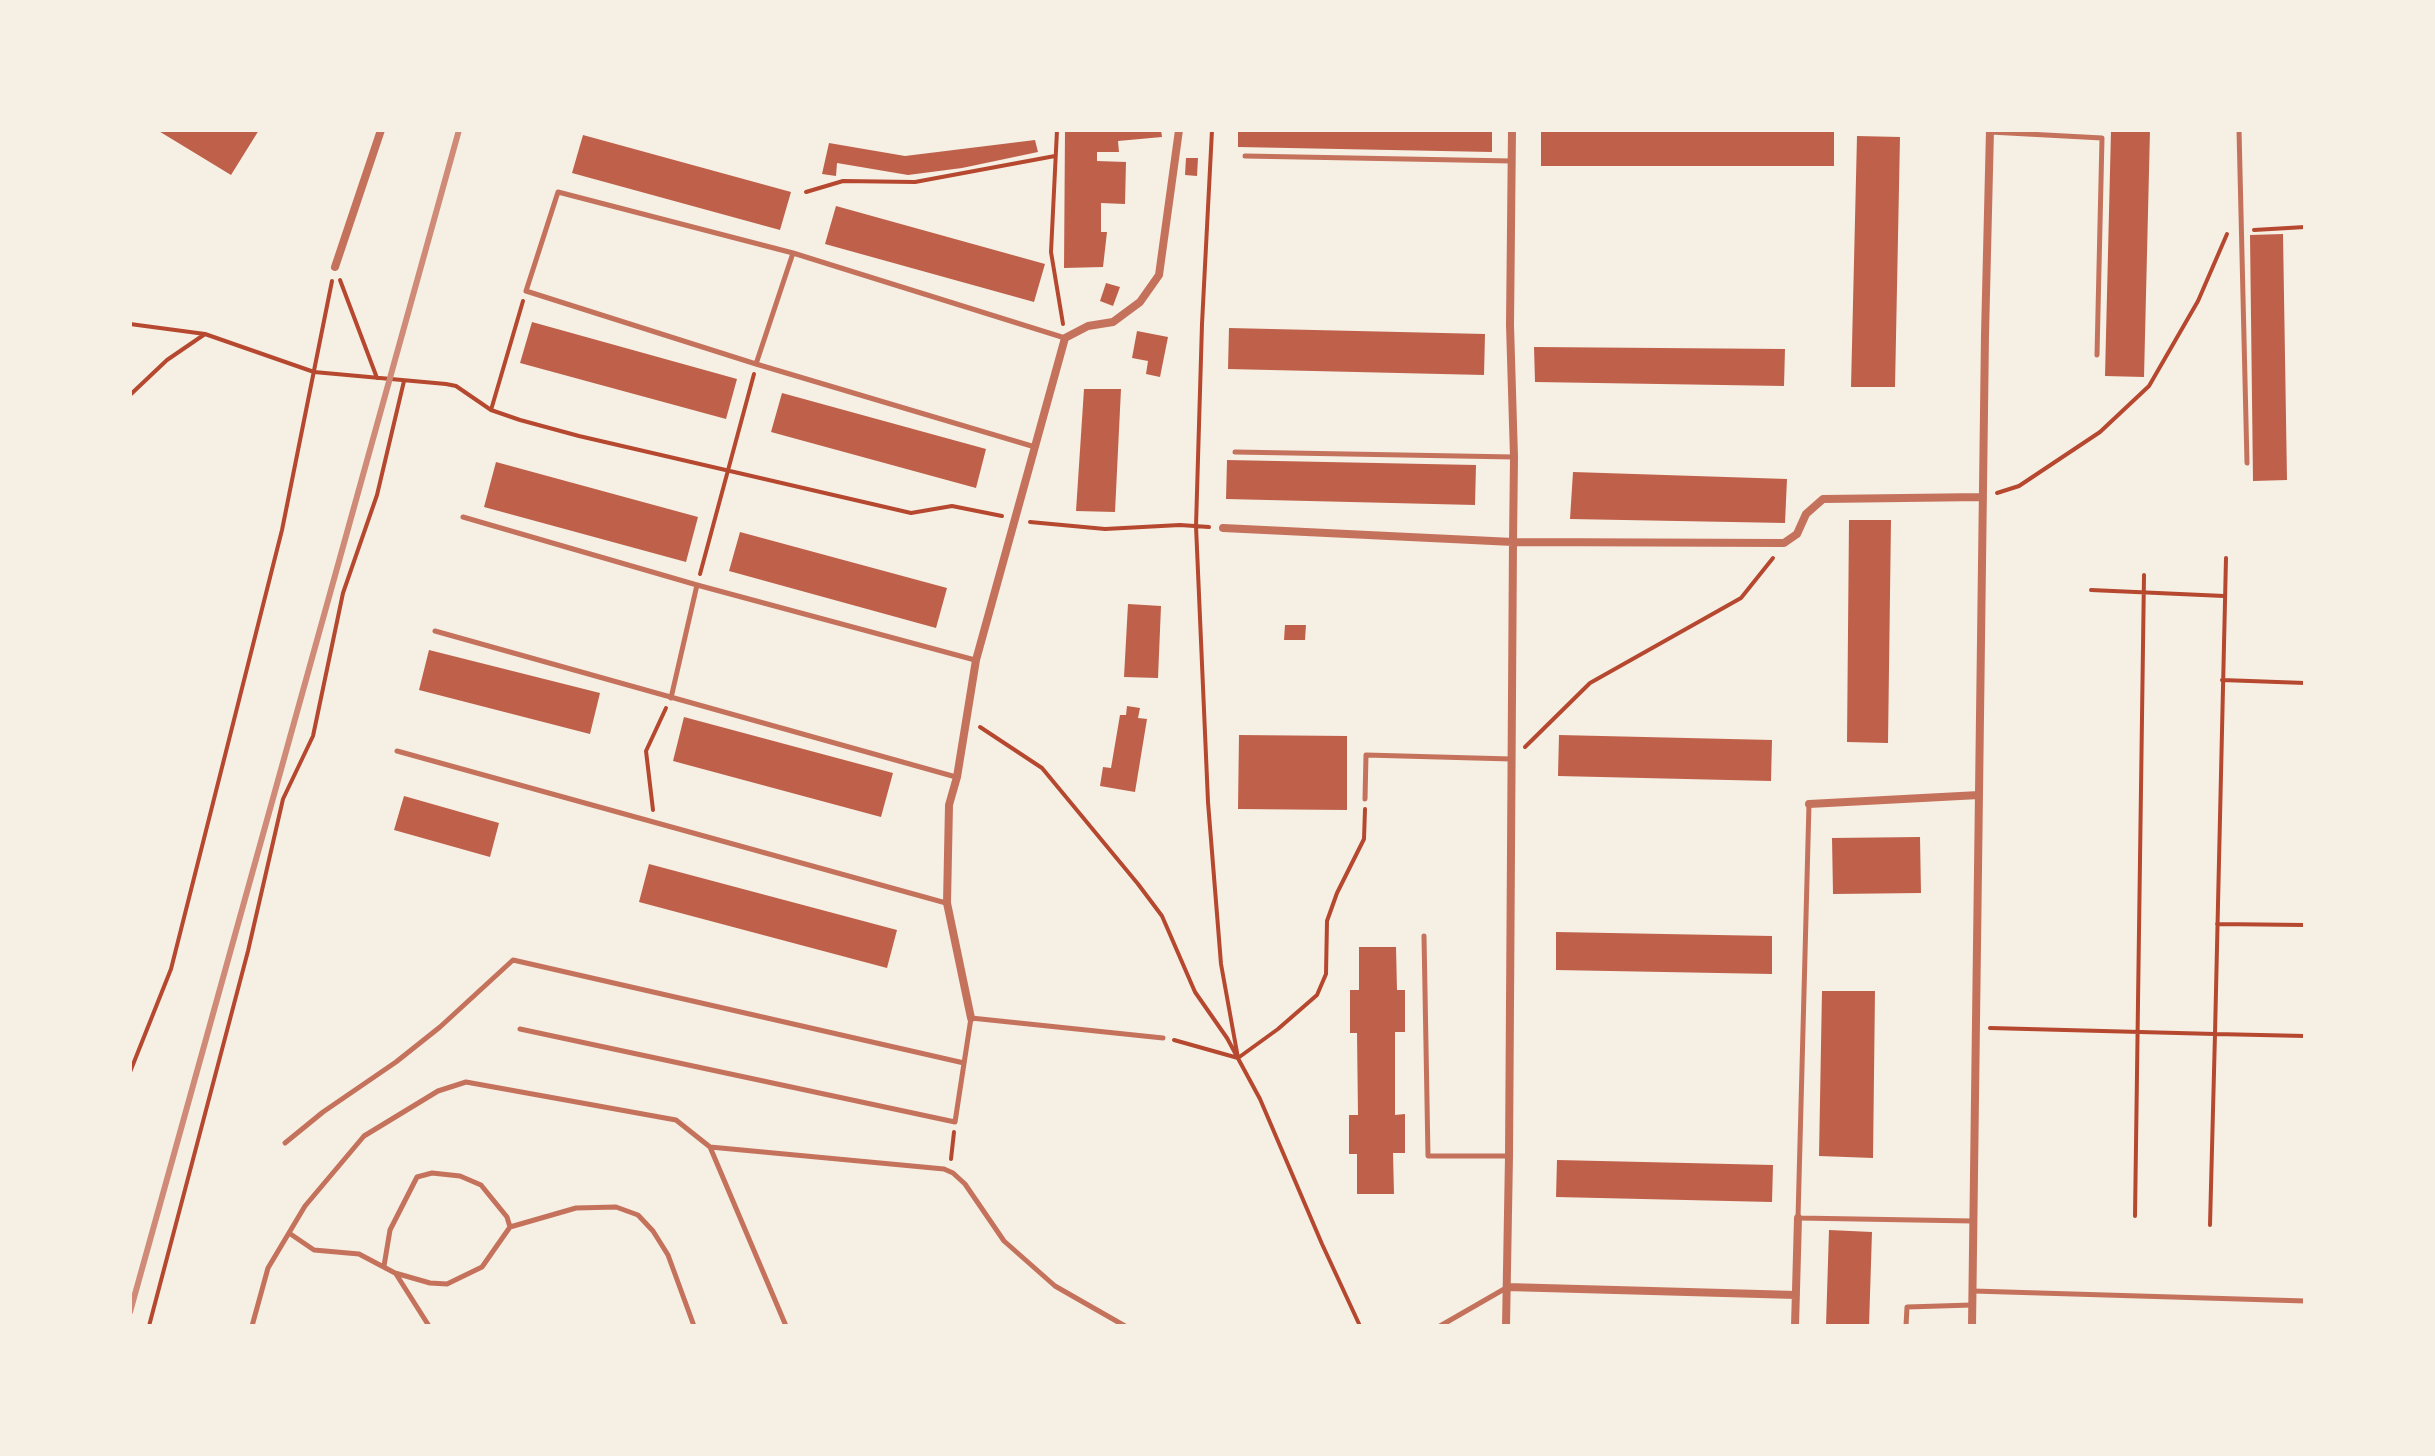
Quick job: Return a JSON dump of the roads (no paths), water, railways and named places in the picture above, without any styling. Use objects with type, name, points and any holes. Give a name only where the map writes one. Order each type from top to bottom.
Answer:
[{"type":"street","points":[[335,267],[381,130]]},
{"type":"street","points":[[971,1018],[947,903],[949,805],[957,777],[976,660],[1065,338],[1088,326],[1113,322],[1140,302],[1159,275],[1179,130]]},
{"type":"street","points":[[1506,1326],[1514,457],[1510,325],[1512,130]]},
{"type":"street","points":[[1972,1326],[1990,131]]},
{"type":"street","points":[[1223,528],[1513,542],[1784,543],[1797,534],[1806,514],[1823,499],[1983,497]]},
{"type":"street","points":[[1809,804],[1979,795]]},
{"type":"street","points":[[1795,1326],[1798,1218]]},
{"type":"street","points":[[1507,1287],[1796,1295]]},
{"type":"lane","points":[[2239,130],[2247,463]]},
{"type":"lane","points":[[1990,131],[2102,138],[2097,355]]},
{"type":"lane","points":[[1245,156],[1512,161]]},
{"type":"lane","points":[[1036,447],[756,364],[526,291],[558,192],[793,253],[1065,338]]},
{"type":"lane","points":[[756,364],[793,253]]},
{"type":"lane","points":[[1235,452],[1514,457]]},
{"type":"lane","points":[[463,517],[697,585],[976,660]]},
{"type":"lane","points":[[671,698],[697,585]]},
{"type":"lane","points":[[435,631],[957,777]]},
{"type":"lane","points":[[397,751],[947,903]]},
{"type":"lane","points":[[1365,799],[1366,755],[1512,759]]},
{"type":"lane","points":[[1809,804],[1798,1218],[1973,1221]]},
{"type":"lane","points":[[1424,936],[1428,1156],[1509,1156]]},
{"type":"lane","points":[[285,1143],[440,1027],[513,960],[964,1063]]},
{"type":"lane","points":[[520,1029],[955,1122],[971,1018],[1163,1038]]},
{"type":"lane","points":[[252,1326],[268,1268],[305,1206],[364,1136],[438,1091],[466,1082],[676,1120],[710,1147],[786,1326]]},
{"type":"lane","points":[[710,1147],[949,1171],[965,1184],[1004,1241],[1023,1258],[1055,1286],[1125,1326]]},
{"type":"lane","points":[[384,1266],[390,1230],[417,1177],[432,1173],[460,1176],[481,1185],[507,1217],[510,1227]]},
{"type":"lane","points":[[289,1233],[314,1250],[359,1254],[395,1273],[430,1283],[447,1284],[482,1267],[510,1227],[576,1208],[616,1207],[638,1215],[653,1231],[668,1255],[694,1326]]},
{"type":"lane","points":[[395,1273],[429,1326]]},
{"type":"lane","points":[[1440,1326],[1507,1287]]},
{"type":"lane","points":[[1973,1291],[2305,1301]]},
{"type":"lane","points":[[1906,1326],[1907,1307],[1973,1305]]},
{"type":"railway","points":[[130,1312],[459,130]]}]
